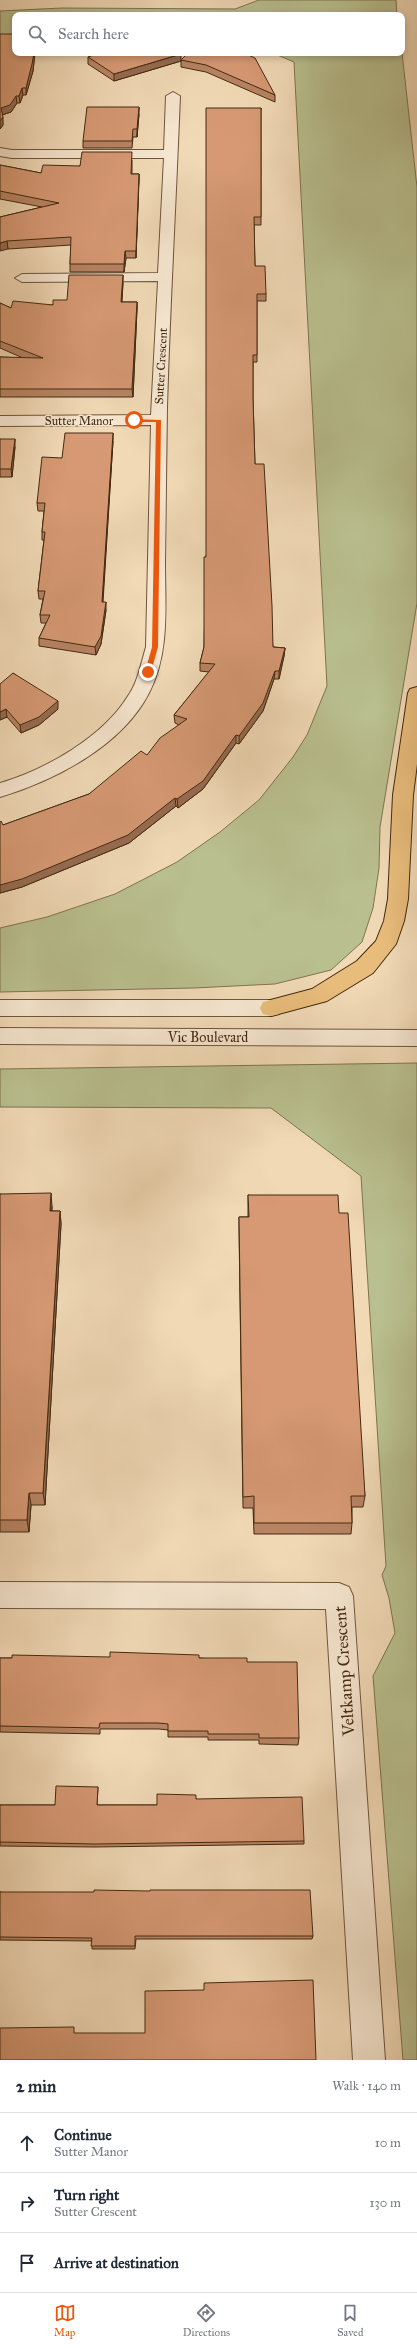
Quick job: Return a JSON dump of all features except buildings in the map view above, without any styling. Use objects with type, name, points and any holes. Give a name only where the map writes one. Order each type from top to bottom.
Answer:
[{"type":"highway","points":[[271,1008],[319,995],[364,967],[385,944],[394,921],[398,899],[403,795],[417,693]]},
{"type":"street","name":"Sutter Crescent","points":[[0,790],[13,787],[71,758],[110,730],[136,700],[148,672],[155,647],[159,420],[173,96]]},
{"type":"street","points":[[0,152],[12,154],[171,154]]},
{"type":"street","points":[[22,278],[165,277]]},
{"type":"street","name":"Sutter Manor","points":[[0,421],[159,420]]},
{"type":"street","name":"Vic Boulevard","points":[[0,1008],[271,1008]]},
{"type":"street","name":"Vic Boulevard","points":[[0,1036],[417,1038]]},
{"type":"street","name":"Veltkamp Crescent","points":[[0,1596],[339,1596],[369,2060]]},
{"type":"green space","points":[[259,0],[396,0],[397,12],[12,12],[12,39],[0,39],[0,11],[62,8],[235,9]]},
{"type":"green space","points":[[280,56],[402,56],[417,187],[417,603],[380,827],[379,868],[373,908],[362,942],[331,970],[275,984],[194,988],[0,992],[0,928],[47,917],[115,894],[177,862],[220,832],[259,800],[293,757],[307,735],[327,686],[294,62]]},
{"type":"green space","points":[[417,1063],[417,2060],[403,2060],[373,1676],[395,1633],[389,1598],[382,1575],[386,1566],[361,1176],[271,1108],[0,1107],[0,1069]]},
{"type":"route","points":[[134,420],[159,420],[155,647],[148,672]]}]
